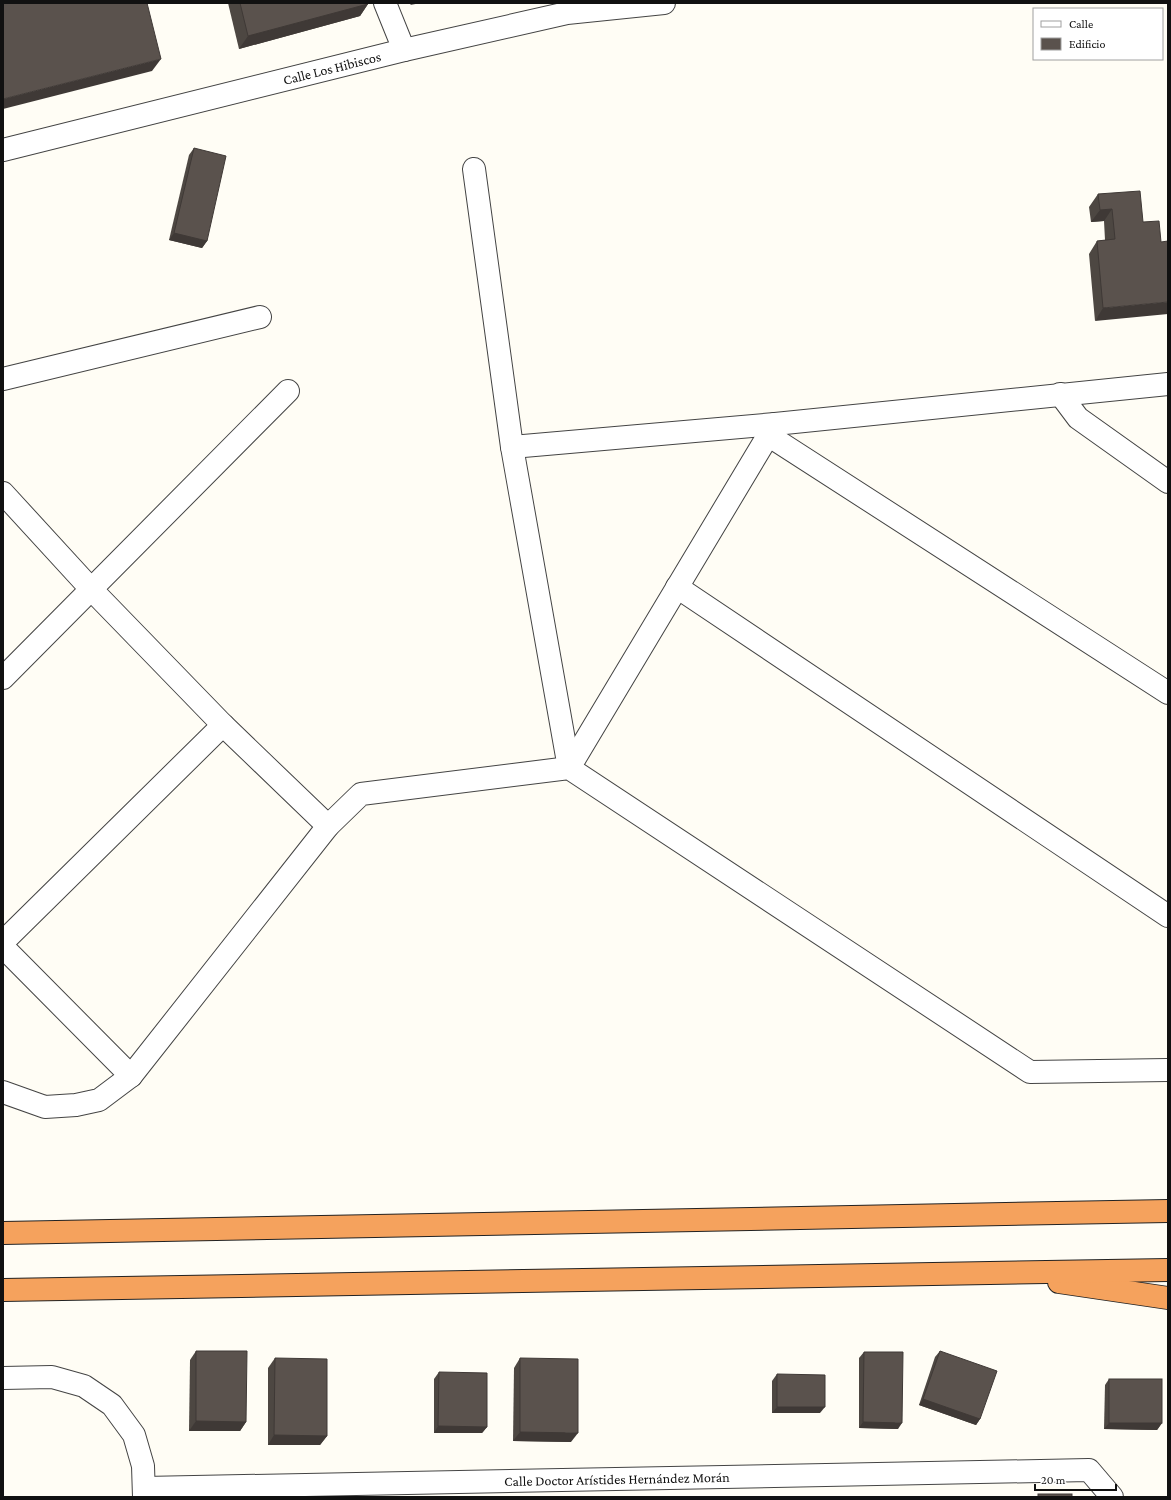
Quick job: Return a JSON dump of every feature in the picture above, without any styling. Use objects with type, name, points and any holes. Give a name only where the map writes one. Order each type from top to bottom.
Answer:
[{"type":"highway","points":[[3,1233],[1168,1211]]},
{"type":"highway","points":[[3,1290],[1168,1270]]},
{"type":"highway","points":[[1000,1273],[1168,1298]]},
{"type":"street","points":[[385,3],[404,50]]},
{"type":"street","name":"Calle Los Hibiscos","points":[[3,150],[404,50],[567,13],[664,3]]},
{"type":"street","points":[[474,169],[512,446],[569,768]]},
{"type":"street","points":[[3,379],[260,317]]},
{"type":"street","points":[[512,446],[772,430],[1060,394],[1168,384]]},
{"type":"street","points":[[3,678],[288,391]]},
{"type":"street","points":[[1060,394],[1078,418],[1168,482]]},
{"type":"street","points":[[569,768],[772,430]]},
{"type":"street","points":[[772,430],[1168,693]]},
{"type":"street","points":[[3,493],[91,589],[223,726],[328,826]]},
{"type":"street","points":[[677,587],[1168,916]]},
{"type":"street","points":[[3,942],[223,726]]},
{"type":"street","points":[[3,1092],[45,1107],[76,1105],[99,1100],[131,1076],[328,826],[361,794],[569,768],[1030,1072],[1168,1070]]},
{"type":"street","points":[[3,948],[131,1076]]},
{"type":"street","points":[[3,1378],[52,1377],[84,1386],[112,1405],[134,1435],[143,1466],[144,1492]]},
{"type":"street","name":"Calle Doctor Arístides Hernández Morán","points":[[144,1492],[1089,1470],[1112,1497]]},
{"type":"building","points":[[3,3],[147,3],[161,59],[3,99]]},
{"type":"building","points":[[240,3],[368,3],[368,4],[248,36]]},
{"type":"building","points":[[194,148],[226,156],[207,241],[174,233]]},
{"type":"building","points":[[1140,191],[1143,222],[1159,221],[1161,242],[1168,241],[1168,302],[1103,308],[1097,241],[1115,239],[1112,209],[1100,210],[1098,194]]},
{"type":"building","points":[[196,1351],[247,1351],[246,1422],[196,1421]]},
{"type":"building","points":[[940,1351],[997,1371],[980,1419],[923,1399]]},
{"type":"building","points":[[864,1352],[903,1352],[902,1423],[863,1422]]},
{"type":"building","points":[[275,1358],[327,1359],[327,1436],[274,1435]]},
{"type":"building","points":[[520,1358],[578,1359],[578,1433],[520,1432]]},
{"type":"building","points":[[439,1372],[487,1373],[487,1427],[438,1426]]},
{"type":"building","points":[[777,1374],[825,1375],[825,1407],[777,1407]]},
{"type":"building","points":[[1109,1379],[1162,1379],[1162,1423],[1109,1423]]},
{"type":"building","points":[[1038,1494],[1072,1494],[1072,1497],[1038,1497]]}]
